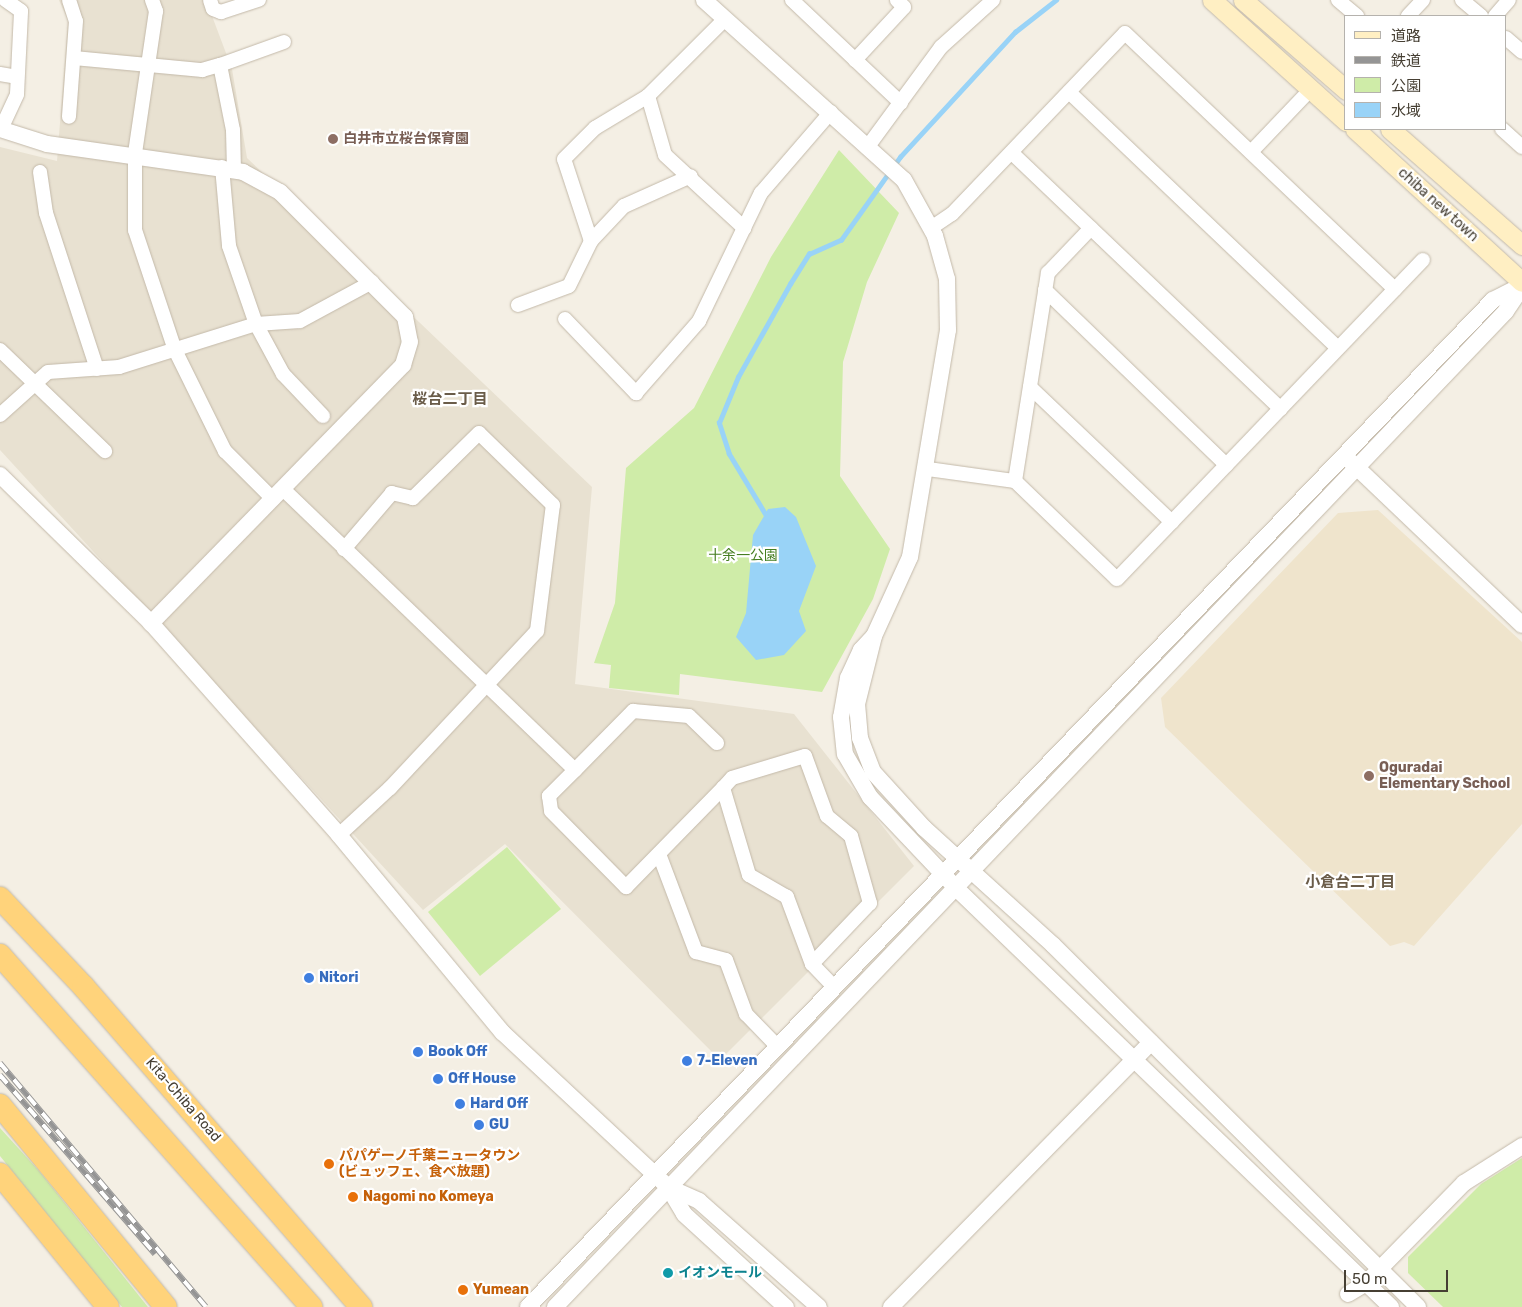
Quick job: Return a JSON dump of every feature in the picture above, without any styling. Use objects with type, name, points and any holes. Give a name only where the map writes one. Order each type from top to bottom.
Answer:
[{"type":"highway","name":"Kita-Chiba Road","points":[[0,898],[361,1307]]},
{"type":"highway","points":[[0,955],[311,1307]]},
{"type":"highway","points":[[0,1106],[166,1307]]},
{"type":"highway","points":[[0,1174],[108,1307]]},
{"type":"main road","points":[[1212,0],[1344,118]]},
{"type":"main road","points":[[1243,0],[1344,88]]},
{"type":"main road","name":"chiba new town","points":[[1356,130],[1522,284]]},
{"type":"main road","name":"chiba new town","points":[[1391,130],[1522,245]]},
{"type":"street","points":[[5,0],[21,11],[17,94],[0,129],[47,144],[135,154],[228,169],[280,192],[405,317],[410,342],[403,366],[151,623]]},
{"type":"street","points":[[69,0],[76,21],[69,117]]},
{"type":"street","points":[[152,0],[156,11],[150,65],[135,154],[135,230],[175,350],[225,451],[344,549],[575,770]]},
{"type":"street","points":[[210,0],[213,9],[221,12],[260,0]]},
{"type":"street","points":[[704,0],[869,145],[904,180],[931,228],[947,279],[948,330],[928,469],[910,557],[874,636],[857,704],[866,753],[883,788],[1150,1042],[1418,1307]]},
{"type":"street","points":[[792,0],[901,103]]},
{"type":"street","points":[[855,60],[904,7],[897,0]]},
{"type":"street","points":[[869,145],[941,48],[993,0]]},
{"type":"street","points":[[1338,0],[1355,15]]},
{"type":"street","points":[[1409,15],[1423,0]]},
{"type":"street","points":[[1462,0],[1480,15]]},
{"type":"street","points":[[1496,15],[1509,0]]},
{"type":"street","points":[[592,241],[564,159],[595,128],[648,96],[725,19]]},
{"type":"street","points":[[931,228],[952,214],[1125,33],[1395,289]]},
{"type":"street","points":[[1507,39],[1522,52]]},
{"type":"street","points":[[74,58],[202,70],[284,42]]},
{"type":"street","points":[[220,65],[233,130],[228,169],[229,246],[256,324],[282,374],[322,416]]},
{"type":"street","points":[[0,74],[17,77]]},
{"type":"street","points":[[1251,152],[1311,89]]},
{"type":"street","points":[[1069,92],[1338,348]]},
{"type":"street","points":[[648,96],[665,155],[691,176],[744,228]]},
{"type":"street","points":[[566,319],[636,392],[700,321],[761,192],[831,112]]},
{"type":"street","points":[[1503,130],[1522,147]]},
{"type":"street","points":[[1012,153],[1281,408]]},
{"type":"street","points":[[40,172],[46,213],[97,369]]},
{"type":"street","points":[[518,305],[569,286],[592,241],[624,206],[691,176]]},
{"type":"street","points":[[1015,481],[1048,273],[1091,228]]},
{"type":"street","points":[[928,469],[1015,481],[1117,579],[1423,260]]},
{"type":"street","points":[[0,415],[33,381],[67,367],[97,369],[119,367],[256,324],[300,321],[372,282]]},
{"type":"street","points":[[528,1307],[776,1045],[1493,300],[1522,284]]},
{"type":"street","points":[[555,1307],[1506,311],[1522,284]]},
{"type":"street","points":[[1045,290],[1226,465]]},
{"type":"street","points":[[0,350],[105,451]]},
{"type":"street","points":[[1030,387],[1172,522]]},
{"type":"street","points":[[339,835],[390,788],[537,630],[553,505],[479,433],[413,498],[392,493],[344,549]]},
{"type":"street","points":[[1343,455],[1522,625]]},
{"type":"street","points":[[0,476],[151,623],[339,835],[502,1032],[653,1174],[668,1187],[699,1201],[819,1307]]},
{"type":"street","points":[[874,636],[861,650],[848,678],[841,718],[845,754],[870,797],[956,888],[1391,1307]]},
{"type":"street","points":[[717,743],[689,716],[633,711],[549,796],[550,811],[626,887],[732,778],[805,756],[827,816],[851,836],[870,903],[812,964]]},
{"type":"street","points":[[722,788],[750,875],[787,898],[812,964],[833,986]]},
{"type":"street","points":[[659,854],[696,952],[726,960],[746,1014],[776,1045]]},
{"type":"street","points":[[891,1307],[1150,1042]]},
{"type":"street","points":[[1353,1298],[1464,1183],[1522,1146]]},
{"type":"street","points":[[668,1187],[684,1214],[786,1307]]},
{"type":"shaded area","points":[[59,0],[206,0],[232,69],[247,158],[592,487],[575,684],[794,714],[914,866],[720,1060],[505,844],[423,910],[0,450],[0,147],[57,161],[68,20]]},
{"type":"shaded area","name":"Oguradai Elementary School","points":[[1378,510],[1522,642],[1522,824],[1414,946],[1404,942],[1390,946],[1165,727],[1161,698],[1338,513]]},
{"type":"green space","name":"十余一公園","points":[[839,150],[899,213],[867,282],[843,362],[840,476],[890,549],[873,599],[822,692],[680,674],[679,695],[609,688],[611,665],[594,663],[615,603],[626,468],[694,408],[771,257]]},
{"type":"green space","points":[[507,847],[561,909],[480,976],[428,912]]},
{"type":"green space","points":[[0,1128],[40,1172],[148,1307],[122,1307],[0,1156]]},
{"type":"green space","points":[[1522,1158],[1522,1307],[1443,1307],[1408,1273],[1408,1257],[1481,1184]]},
{"type":"water","points":[[785,507],[796,517],[816,566],[799,611],[806,631],[784,655],[756,660],[736,637],[746,613],[753,535],[768,509]]},
{"type":"waterway","points":[[765,514],[729,454],[719,423],[738,377],[790,284],[809,254],[841,240],[900,157],[1015,32],[1056,0]]},
{"type":"railway","points":[[0,1063],[206,1307]]},
{"type":"railway","points":[[0,1075],[155,1254]]},
{"type":"place","name":"白井市立桜台保育園","points":[[333,139]]},
{"type":"place","name":"Oguradai Elementary School","points":[[1369,776]]},
{"type":"place","name":"Nitori","points":[[309,978]]},
{"type":"place","name":"Book Off","points":[[418,1052]]},
{"type":"place","name":"7-Eleven","points":[[687,1061]]},
{"type":"place","name":"Off House","points":[[438,1079]]},
{"type":"place","name":"Hard Off","points":[[460,1104]]},
{"type":"place","name":"GU","points":[[479,1125]]},
{"type":"place","name":"パパゲーノ千葉ニュータウン (ビュッフェ、食べ放題)","points":[[329,1164]]},
{"type":"place","name":"Nagomi no Komeya","points":[[353,1197]]},
{"type":"place","name":"イオンモール","points":[[668,1273]]},
{"type":"place","name":"Yumean","points":[[463,1290]]},
{"type":"district","name":"桜台二丁目","points":[[450,400]]},
{"type":"district","name":"小倉台二丁目","points":[[1350,883]]}]
